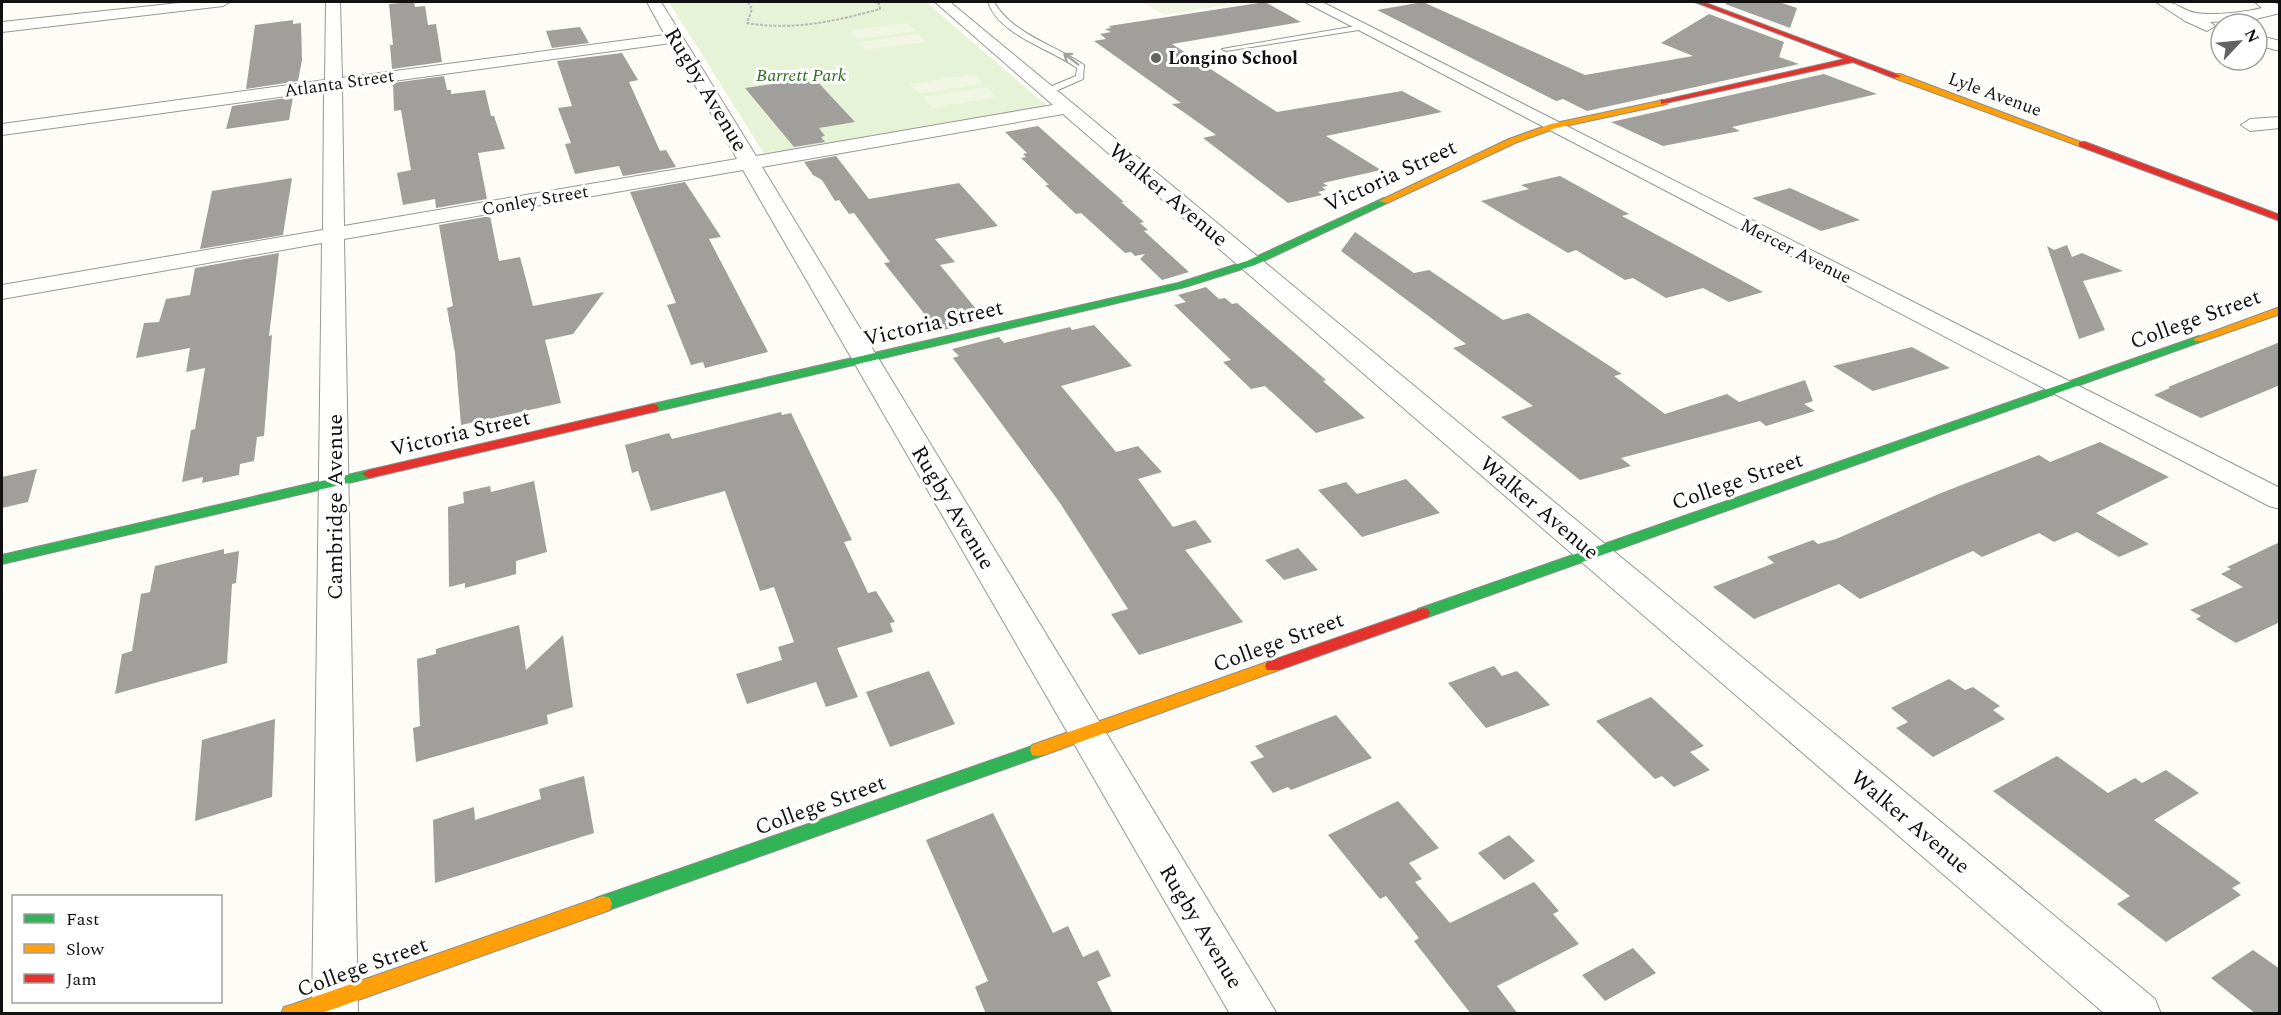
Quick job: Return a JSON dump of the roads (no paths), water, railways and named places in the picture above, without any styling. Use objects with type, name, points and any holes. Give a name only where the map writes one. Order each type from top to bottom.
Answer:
[{"type":"street","points":[[2,27],[223,2]]},
{"type":"street","name":"Cambridge Avenue","points":[[333,2],[335,1006]]},
{"type":"street","name":"Rugby Avenue","points":[[654,2],[1254,1014]]},
{"type":"street","name":"Walker Avenue","points":[[942,2],[2139,1014]]},
{"type":"street","name":"Mercer Avenue","points":[[1312,2],[2280,501]]},
{"type":"street","name":"Lyle Avenue","points":[[1698,2],[2280,218]]},
{"type":"street","points":[[2163,2],[2190,18],[2209,25]]},
{"type":"street","points":[[2190,18],[2252,15],[2276,9],[2262,2]]},
{"type":"street","name":"Atlanta Street","points":[[2,129],[676,38]]},
{"type":"street","name":"Victoria Street","points":[[2,560],[1181,285],[1251,263],[1512,141],[1554,126],[1852,60]]},
{"type":"street","name":"Conley Street","points":[[2,292],[750,163],[1058,99]]},
{"type":"street","points":[[2250,124],[2280,122]]},
{"type":"street","name":"College Street","points":[[291,1014],[335,1006],[1087,731],[2062,389],[2280,310]]},
{"type":"lane","points":[[991,2],[993,9],[1012,27],[1066,54],[1081,67],[1080,77],[1058,99]]},
{"type":"lane","points":[[1226,49],[1362,27]]},
{"type":"place","name":"Longino School","points":[[1156,58]]},
{"type":"park label","name":"Barrett Park","points":[[801,75]]}]
